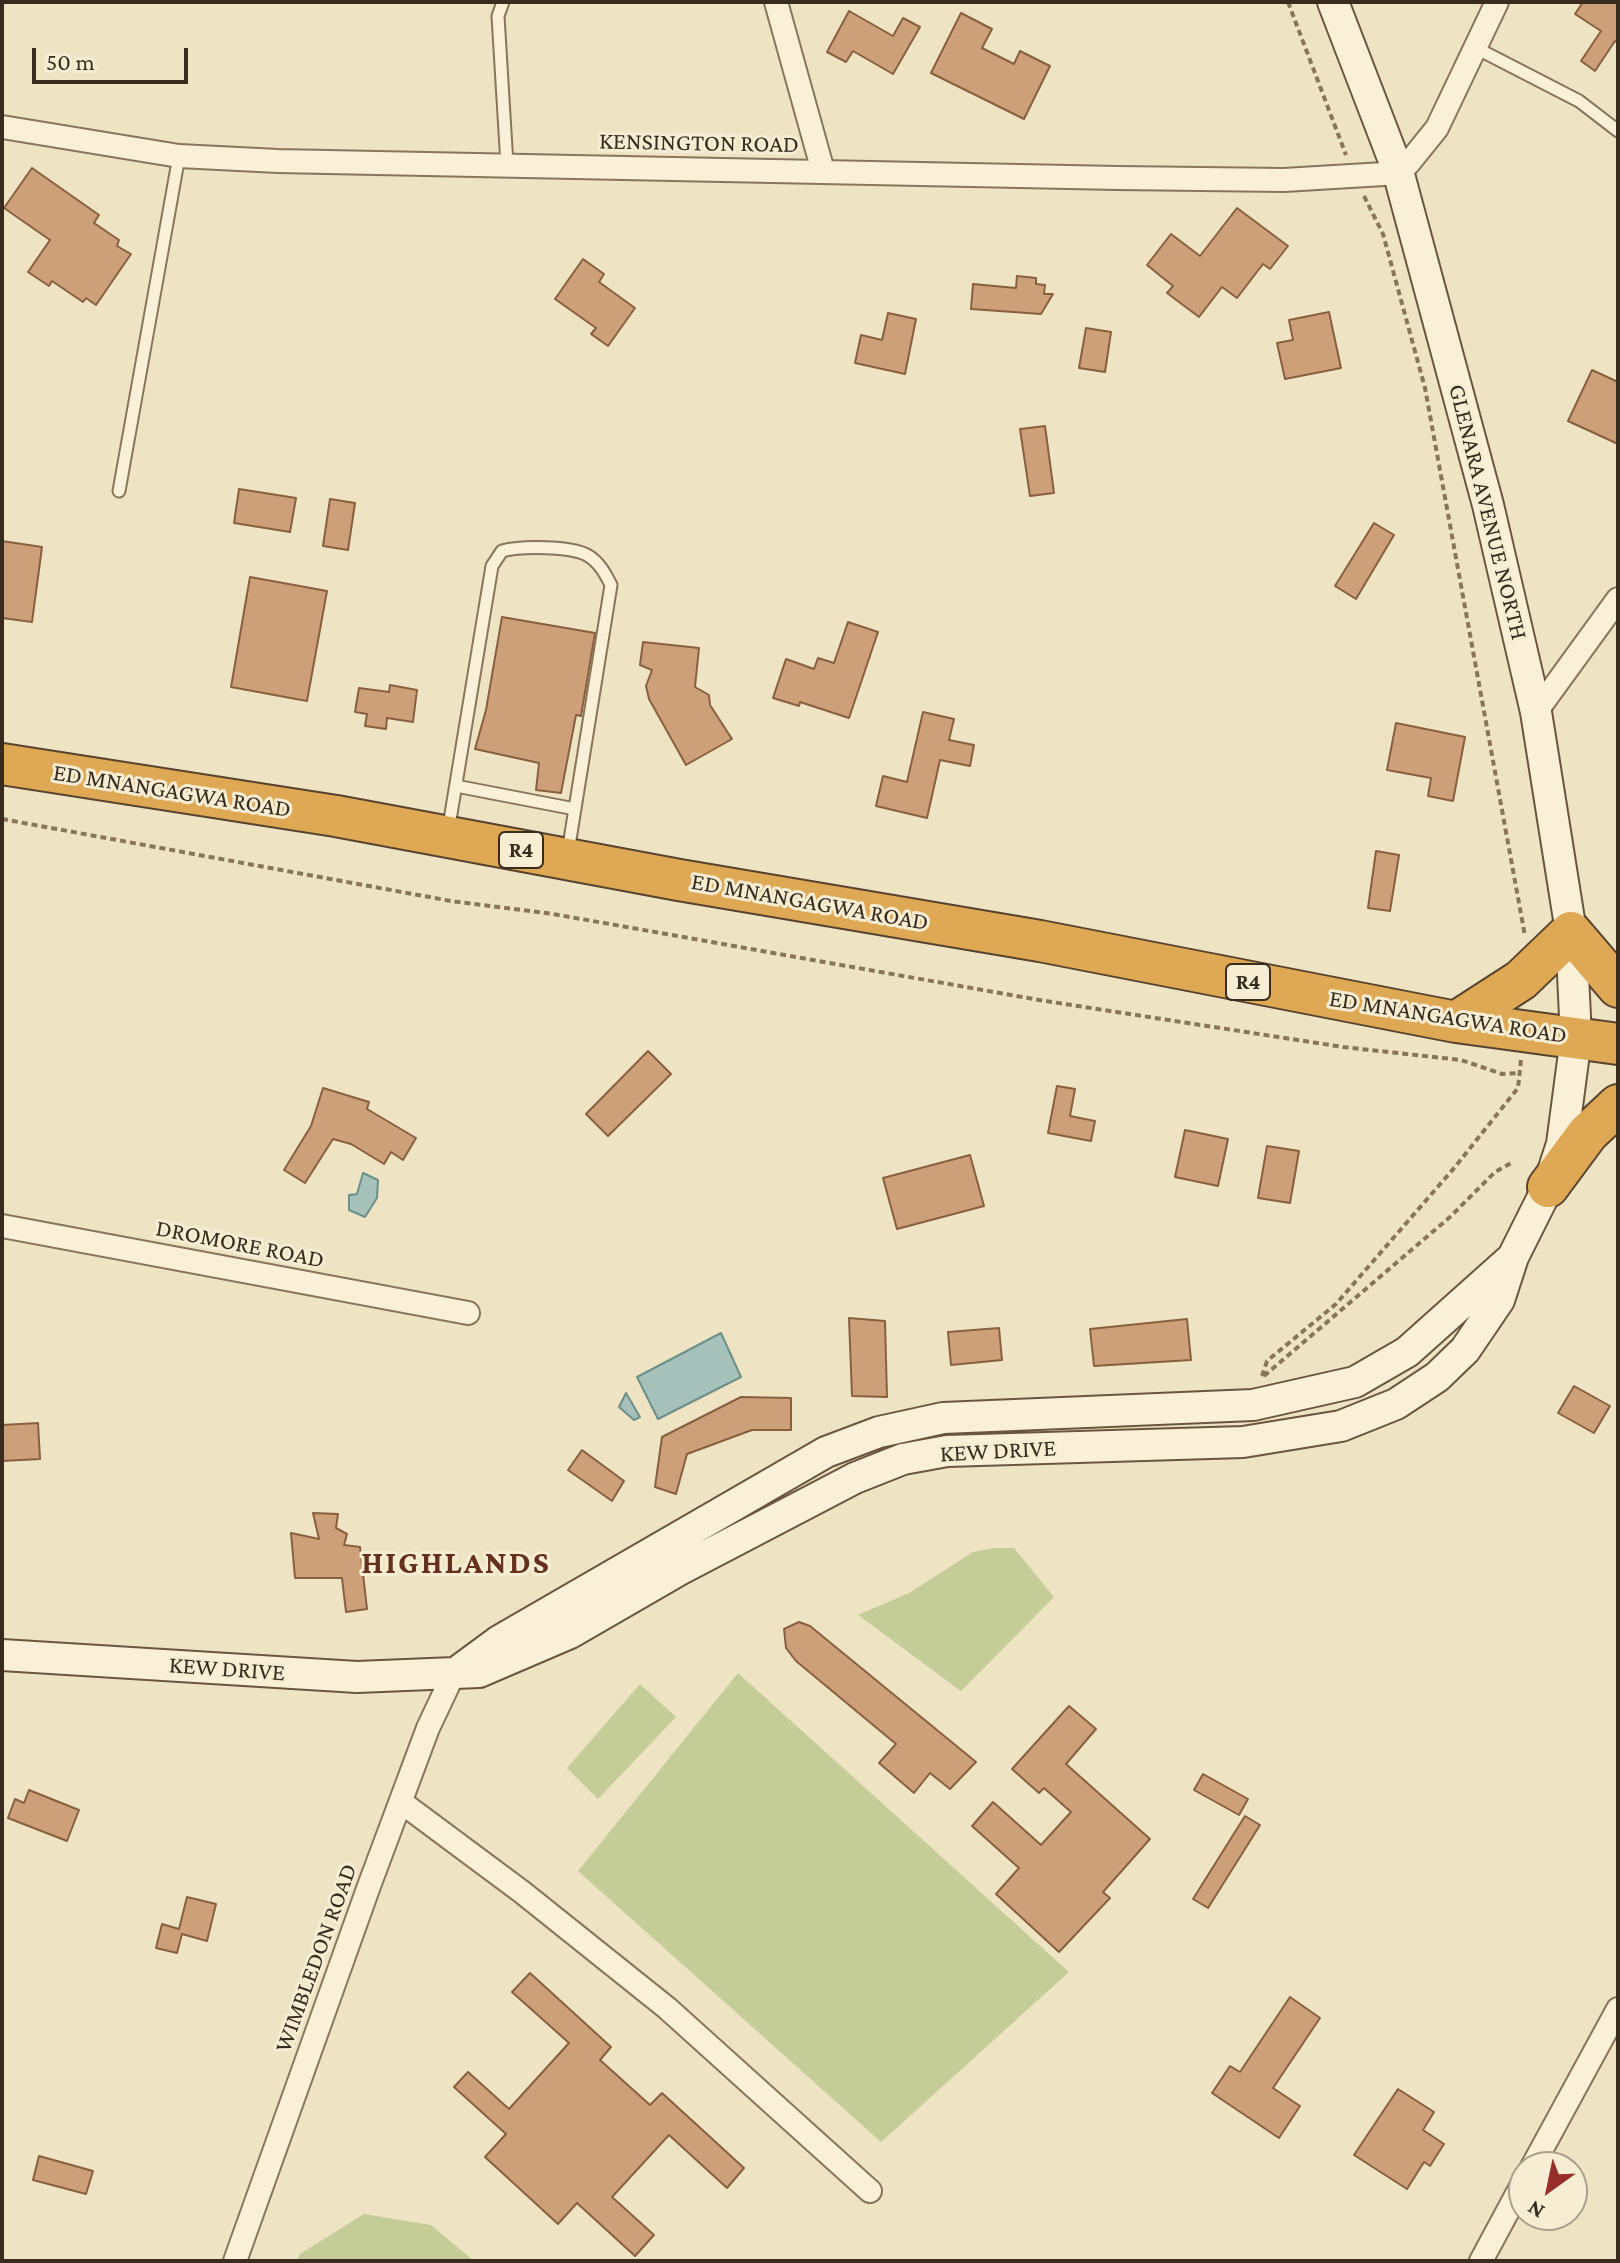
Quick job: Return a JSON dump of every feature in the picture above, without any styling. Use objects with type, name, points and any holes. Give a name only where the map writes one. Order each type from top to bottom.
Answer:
[{"type":"highway","name":"ED MNANGAGWA ROAD","points":[[2,764],[447,836],[1040,941],[1456,1022],[1618,1044]]},
{"type":"highway","points":[[1456,1022],[1521,980],[1571,932],[1618,987]]},
{"type":"highway","points":[[1548,1187],[1588,1133],[1618,1105]]},
{"type":"street","points":[[776,2],[823,171]]},
{"type":"street","name":"GLENARA AVENUE NORTH","points":[[1333,2],[1398,171],[1488,505],[1536,712],[1571,932],[1576,1038]]},
{"type":"street","points":[[1398,171],[1421,151],[1437,128],[1497,2]]},
{"type":"street","name":"KENSINGTON ROAD","points":[[2,127],[179,156],[1148,179],[1284,180],[1398,171]]},
{"type":"street","points":[[1536,712],[1618,599]]},
{"type":"street","name":"KEW DRIVE","points":[[2,1655],[357,1677],[453,1675],[498,1666],[570,1633],[679,1570],[855,1478],[903,1459],[947,1451],[1243,1442],[1341,1426],[1396,1404],[1437,1377],[1465,1350],[1499,1300],[1513,1257],[1548,1187],[1562,1144],[1570,1104],[1576,1038]]},
{"type":"street","name":"DROMORE ROAD","points":[[2,1226],[468,1313]]},
{"type":"street","name":"KEW DRIVE","points":[[453,1675],[499,1641],[826,1452],[879,1432],[943,1418],[1253,1405],[1355,1382],[1407,1352],[1513,1257]]},
{"type":"street","name":"WIMBLEDON ROAD","points":[[235,2261],[428,1728],[453,1675]]},
{"type":"street","points":[[401,1802],[522,1892],[667,2008],[870,2191]]},
{"type":"street","points":[[1541,2151],[1618,2009]]},
{"type":"street","points":[[1481,2261],[1508,2211]]},
{"type":"lane","points":[[503,2],[498,16],[507,165]]},
{"type":"lane","points":[[1476,48],[1579,101],[1618,131]]},
{"type":"lane","points":[[119,491],[179,156]]},
{"type":"lane","points":[[447,836],[492,566],[502,551],[520,546],[585,554],[601,567],[611,585],[566,859]]},
{"type":"lane","points":[[456,786],[575,809]]},
{"type":"path","points":[[1288,2],[1309,64],[1355,176],[1383,234],[1425,388],[1525,939]]},
{"type":"path","points":[[2,819],[451,901],[553,914],[1039,1000],[1343,1047],[1461,1060],[1502,1074],[1519,1073]]},
{"type":"path","points":[[1513,1162],[1495,1172],[1450,1217],[1262,1378],[1267,1361],[1336,1304],[1455,1167],[1518,1088],[1525,1031]]},
{"type":"green space","points":[[1014,1548],[1054,1597],[961,1691],[858,1615],[909,1593],[973,1552]]},
{"type":"green space","points":[[738,1673],[1069,1972],[881,2142],[578,1871]]},
{"type":"green space","points":[[640,1684],[676,1717],[598,1799],[567,1768]]},
{"type":"green space","points":[[364,2214],[431,2225],[474,2261],[297,2261],[300,2254]]},
{"type":"water","points":[[363,1173],[378,1180],[377,1198],[365,1217],[349,1210],[349,1195],[357,1194]]},
{"type":"water","points":[[721,1333],[741,1377],[658,1419],[637,1377]]},
{"type":"water","points":[[626,1393],[640,1417],[634,1420],[619,1407]]},
{"type":"building","points":[[1583,2],[1618,2],[1618,43],[1615,41],[1595,71],[1581,61],[1601,31],[1575,14]]},
{"type":"building","points":[[849,11],[893,36],[903,18],[920,27],[893,74],[853,51],[846,62],[827,52]]},
{"type":"building","points":[[961,13],[992,29],[982,48],[1014,64],[1020,51],[1050,66],[1024,119],[931,73]]},
{"type":"building","points":[[32,168],[99,215],[94,223],[119,240],[117,246],[131,254],[96,305],[86,298],[83,302],[52,281],[49,286],[28,272],[50,240],[4,208]]},
{"type":"building","points":[[1237,208],[1288,246],[1270,269],[1263,264],[1237,298],[1222,287],[1199,317],[1167,293],[1173,286],[1147,265],[1171,234],[1200,256]]},
{"type":"building","points":[[583,259],[604,274],[599,282],[635,308],[608,346],[591,334],[596,328],[555,299]]},
{"type":"building","points":[[1017,276],[1036,278],[1036,284],[1045,285],[1044,294],[1053,294],[1041,314],[971,309],[973,284],[1016,288]]},
{"type":"building","points":[[1329,312],[1341,368],[1285,379],[1277,343],[1293,340],[1289,320]]},
{"type":"building","points":[[888,313],[916,319],[905,374],[855,363],[861,335],[882,340]]},
{"type":"building","points":[[1086,328],[1111,332],[1105,372],[1079,368]]},
{"type":"building","points":[[1592,370],[1618,382],[1618,444],[1568,421]]},
{"type":"building","points":[[1045,426],[1054,493],[1030,496],[1020,429]]},
{"type":"building","points":[[239,489],[296,498],[290,532],[234,523]]},
{"type":"building","points":[[330,499],[355,503],[348,550],[323,546]]},
{"type":"building","points":[[1374,523],[1394,535],[1356,599],[1335,586]]},
{"type":"building","points":[[2,541],[42,547],[32,622],[2,618]]},
{"type":"building","points":[[250,577],[327,591],[307,701],[231,687]]},
{"type":"building","points":[[502,617],[595,633],[581,716],[576,715],[561,793],[536,790],[539,763],[475,749],[486,710]]},
{"type":"building","points":[[848,622],[878,632],[849,718],[800,702],[799,706],[773,698],[786,659],[814,669],[818,658],[834,663]]},
{"type":"building","points":[[643,642],[699,648],[695,687],[709,695],[710,705],[732,739],[686,765],[649,699],[646,686],[652,670],[640,665]]},
{"type":"building","points":[[390,685],[417,690],[413,722],[387,718],[386,729],[365,726],[367,714],[355,712],[359,688],[389,692]]},
{"type":"building","points":[[923,712],[954,719],[949,740],[974,745],[970,766],[940,760],[927,818],[876,806],[883,776],[907,782]]},
{"type":"building","points":[[1396,723],[1465,737],[1453,801],[1428,796],[1431,778],[1387,770]]},
{"type":"building","points":[[1376,851],[1399,855],[1390,911],[1368,908]]},
{"type":"building","points":[[648,1051],[671,1074],[608,1136],[586,1114]]},
{"type":"building","points":[[1057,1086],[1075,1089],[1070,1116],[1095,1121],[1091,1141],[1048,1133]]},
{"type":"building","points":[[323,1088],[369,1102],[367,1109],[416,1138],[403,1160],[391,1152],[384,1164],[351,1144],[333,1139],[305,1183],[284,1170],[311,1126]]},
{"type":"building","points":[[1185,1130],[1228,1139],[1218,1186],[1175,1177]]},
{"type":"building","points":[[1267,1146],[1299,1151],[1290,1203],[1258,1198]]},
{"type":"building","points":[[970,1155],[984,1206],[897,1229],[883,1178]]},
{"type":"building","points":[[849,1318],[885,1321],[887,1397],[852,1396]]},
{"type":"building","points":[[1187,1319],[1191,1360],[1094,1366],[1090,1329]]},
{"type":"building","points":[[999,1328],[1002,1360],[951,1365],[948,1332]]},
{"type":"building","points":[[1574,1386],[1610,1406],[1594,1433],[1558,1413]]},
{"type":"building","points":[[741,1397],[791,1398],[791,1430],[752,1430],[687,1454],[676,1494],[655,1487],[662,1437]]},
{"type":"building","points":[[38,1423],[40,1459],[2,1461],[2,1425]]},
{"type":"building","points":[[582,1450],[624,1481],[612,1501],[568,1470]]},
{"type":"building","points":[[313,1513],[338,1514],[336,1528],[347,1534],[344,1545],[360,1547],[367,1609],[346,1612],[342,1578],[295,1578],[291,1533],[319,1539]]},
{"type":"building","points":[[799,1622],[810,1626],[976,1762],[950,1789],[930,1773],[914,1793],[879,1763],[896,1744],[796,1661],[786,1648],[784,1629]]},
{"type":"building","points":[[1069,1706],[1096,1729],[1066,1764],[1150,1839],[1103,1892],[1110,1898],[1059,1952],[996,1894],[1019,1868],[972,1826],[993,1802],[1041,1845],[1071,1812],[1044,1788],[1039,1793],[1012,1769]]},
{"type":"building","points":[[1203,1774],[1248,1799],[1239,1815],[1194,1790]]},
{"type":"building","points":[[29,1790],[79,1810],[67,1841],[8,1818],[15,1799],[24,1803]]},
{"type":"building","points":[[1245,1816],[1260,1825],[1208,1908],[1193,1899]]},
{"type":"building","points":[[187,1897],[216,1904],[207,1941],[182,1934],[177,1953],[156,1948],[162,1924],[179,1929]]},
{"type":"building","points":[[530,1973],[611,2047],[600,2060],[650,2105],[662,2093],[744,2168],[727,2188],[669,2135],[612,2197],[654,2235],[635,2256],[577,2203],[558,2224],[485,2157],[506,2134],[454,2087],[468,2072],[509,2109],[569,2043],[512,1992]]},
{"type":"building","points":[[1290,1997],[1320,2018],[1273,2088],[1300,2106],[1279,2138],[1212,2093],[1230,2066],[1240,2072]]},
{"type":"building","points":[[1398,2089],[1434,2112],[1423,2130],[1444,2144],[1430,2166],[1424,2162],[1407,2189],[1354,2155]]},
{"type":"building","points":[[39,2156],[93,2171],[86,2194],[33,2180]]},
{"type":"district","name":"HIGHLANDS","points":[[456,1563]]}]
